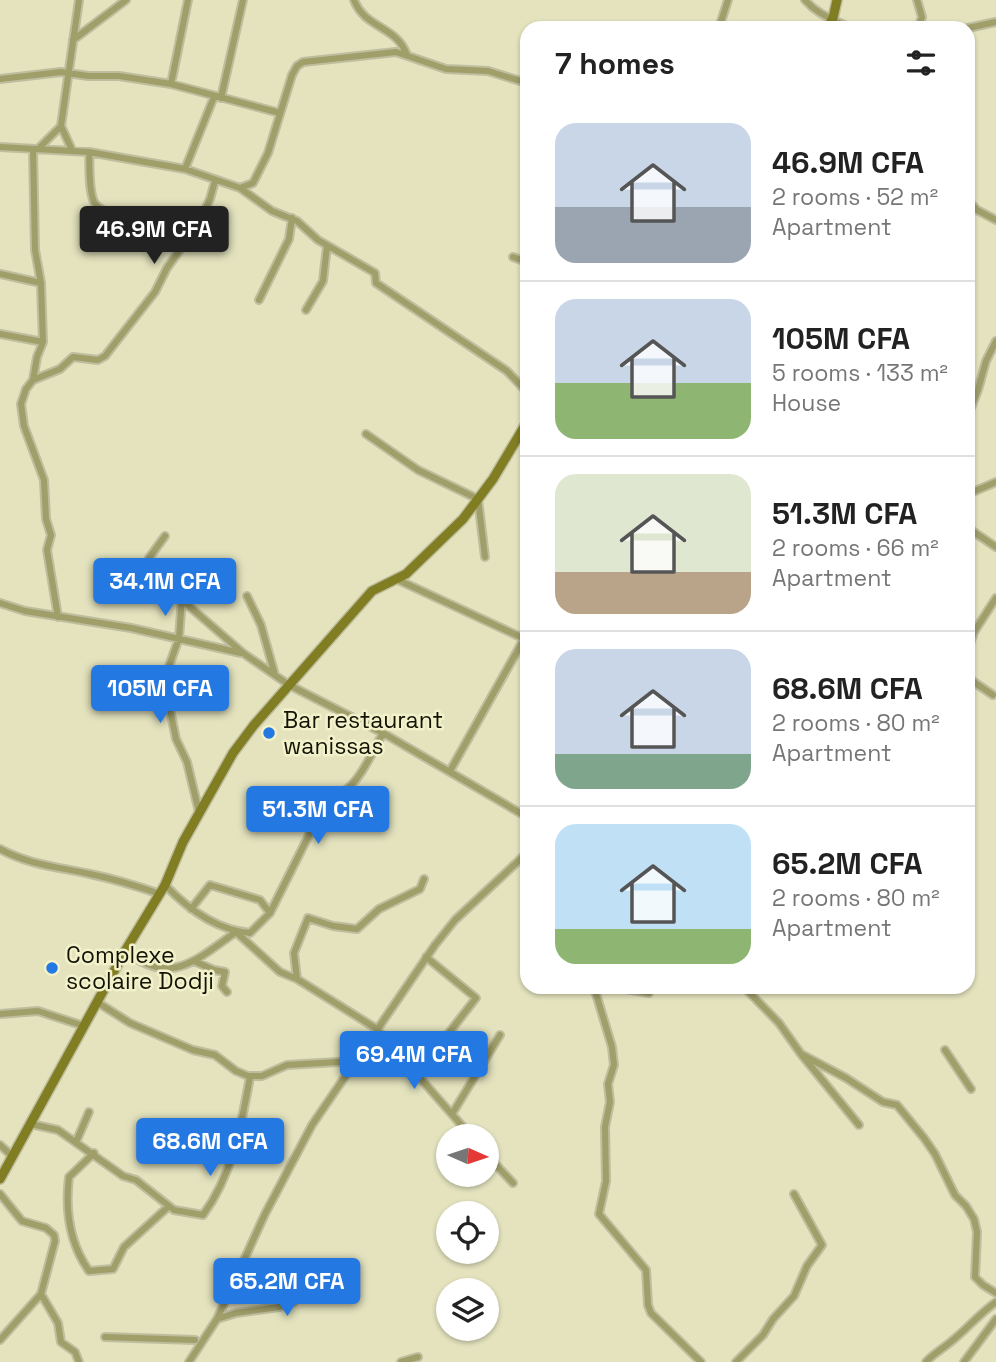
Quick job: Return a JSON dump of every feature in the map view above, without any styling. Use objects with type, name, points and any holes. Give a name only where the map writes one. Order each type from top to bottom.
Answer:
[{"type":"main road","points":[[831,21],[837,0]]},
{"type":"main road","points":[[0,1179],[125,951],[165,885],[184,842],[233,753],[372,591],[406,574],[451,532],[478,499],[520,435]]},
{"type":"street","points":[[72,150],[61,126],[79,0]]},
{"type":"street","points":[[74,40],[126,0]]},
{"type":"street","points":[[170,84],[188,0]]},
{"type":"street","points":[[185,169],[229,71],[243,0]]},
{"type":"street","points":[[354,0],[366,19],[395,35],[403,44],[407,55]]},
{"type":"street","points":[[721,21],[728,0]]},
{"type":"street","points":[[805,0],[821,15],[838,21]]},
{"type":"street","points":[[917,0],[922,17],[921,21]]},
{"type":"street","points":[[975,26],[996,22]]},
{"type":"street","points":[[251,196],[253,183],[268,153],[292,75],[303,62],[396,52],[446,69],[488,71],[520,81]]},
{"type":"street","points":[[0,79],[35,74],[119,76],[170,84],[280,113]]},
{"type":"street","points":[[58,617],[47,550],[51,535],[46,519],[44,480],[22,415],[23,397],[33,380],[43,342],[41,283],[35,250],[36,149],[61,126]]},
{"type":"street","points":[[0,147],[89,152],[185,169],[240,188],[272,211],[292,218],[327,246],[362,267],[373,270],[376,283],[508,372],[520,385]]},
{"type":"street","points":[[89,152],[92,195],[98,207],[120,220],[156,230],[184,244]]},
{"type":"street","points":[[33,380],[60,369],[74,357],[99,360],[105,356],[155,292],[199,223],[215,181]]},
{"type":"street","points":[[240,188],[253,183]]},
{"type":"street","points":[[975,208],[996,220]]},
{"type":"street","points":[[259,300],[289,239],[292,218]]},
{"type":"street","points":[[306,310],[323,281],[327,246]]},
{"type":"street","points":[[513,257],[520,260]]},
{"type":"street","points":[[0,274],[41,283]]},
{"type":"street","points":[[0,334],[43,342]]},
{"type":"street","points":[[975,398],[986,361],[996,341]]},
{"type":"street","points":[[366,434],[418,470],[478,499],[485,557]]},
{"type":"street","points":[[975,491],[996,482]]},
{"type":"street","points":[[975,533],[996,547]]},
{"type":"street","points":[[165,536],[152,552],[149,563],[155,577],[243,653],[289,685],[383,733],[520,813]]},
{"type":"street","points":[[199,814],[187,762],[176,739],[166,690],[166,674],[179,638],[183,584],[196,569],[203,569]]},
{"type":"street","points":[[396,579],[520,637]]},
{"type":"street","points":[[247,596],[261,625],[275,675]]},
{"type":"street","points":[[975,630],[996,598]]},
{"type":"street","points":[[0,603],[243,653]]},
{"type":"street","points":[[450,771],[520,650]]},
{"type":"street","points":[[975,683],[993,695]]},
{"type":"street","points":[[165,885],[191,909],[210,921],[236,932],[250,933],[270,913],[309,835],[316,815],[315,797],[341,793],[348,788],[383,733]]},
{"type":"street","points":[[0,849],[16,858],[132,883],[160,894]]},
{"type":"street","points":[[189,1362],[217,1320],[277,1189],[312,1125],[426,957],[455,920],[520,860]]},
{"type":"street","points":[[297,979],[294,953],[308,918],[328,925],[357,929],[379,909],[421,889],[424,878]]},
{"type":"street","points":[[191,909],[211,885],[260,900],[270,913]]},
{"type":"street","points":[[236,932],[280,972],[297,979],[377,1029],[461,1124]]},
{"type":"street","points":[[125,951],[135,959],[167,971],[194,961],[236,932]]},
{"type":"street","points":[[417,1074],[476,998],[426,957]]},
{"type":"street","points":[[194,961],[225,972],[222,986],[228,992]]},
{"type":"street","points":[[596,994],[614,1055],[608,1084],[610,1102],[605,1127],[606,1181],[599,1214],[646,1270],[651,1314],[701,1362]]},
{"type":"street","points":[[751,994],[779,1023],[859,1125]]},
{"type":"street","points":[[97,1002],[130,1023],[193,1050],[215,1055],[236,1071],[250,1077],[262,1076],[287,1065],[355,1061]]},
{"type":"street","points":[[0,1014],[38,1011],[84,1026]]},
{"type":"street","points":[[452,1114],[500,1035]]},
{"type":"street","points":[[945,1050],[971,1089]]},
{"type":"street","points":[[801,1054],[846,1077],[883,1101],[897,1105],[924,1138],[956,1195],[967,1206],[974,1219],[977,1232],[975,1277],[996,1293]]},
{"type":"street","points":[[31,1125],[58,1130],[123,1176],[136,1180],[174,1210],[203,1215],[218,1194],[240,1136],[250,1077]]},
{"type":"street","points":[[76,1142],[89,1112]]},
{"type":"street","points":[[0,1145],[12,1156]]},
{"type":"street","points":[[94,1153],[69,1177],[67,1192],[72,1237],[89,1271],[113,1269],[124,1247],[169,1206]]},
{"type":"street","points":[[499,1168],[513,1183]]},
{"type":"street","points":[[0,1194],[22,1221],[46,1228],[54,1235],[55,1241],[41,1294],[0,1340]]},
{"type":"street","points":[[736,1362],[793,1296],[807,1266],[822,1245],[794,1194]]},
{"type":"street","points":[[217,1320],[244,1311],[279,1307],[293,1302],[309,1289],[326,1266]]},
{"type":"street","points":[[41,1294],[58,1323],[61,1342],[75,1352],[79,1362]]},
{"type":"street","points":[[926,1362],[996,1302]]},
{"type":"street","points":[[964,1362],[996,1318]]},
{"type":"street","points":[[105,1337],[195,1340]]},
{"type":"street","points":[[401,1362],[418,1357]]},
{"type":"place","name":"Bar restaurant wanissas","points":[[269,733]]},
{"type":"place","name":"Complexe scolaire Dodji","points":[[52,968]]}]
